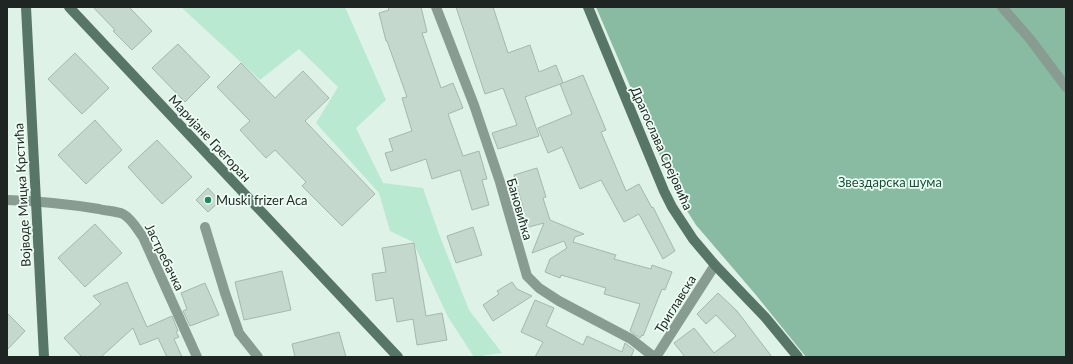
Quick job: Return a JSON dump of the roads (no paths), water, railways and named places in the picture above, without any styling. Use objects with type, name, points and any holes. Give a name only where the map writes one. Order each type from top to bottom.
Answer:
[{"type":"street","name":"Војводе Мицка Крстића","points":[[26,7],[44,357]]},
{"type":"street","name":"Маријане Грегоран","points":[[69,7],[398,357]]},
{"type":"street","name":"Бановићка","points":[[436,7],[474,105],[500,182],[527,276],[539,288],[559,301],[631,339],[655,357]]},
{"type":"street","name":"Драгослава Срејовића","points":[[588,7],[669,202],[685,229],[715,265],[765,317],[798,357]]},
{"type":"street","points":[[1002,7],[1030,39],[1066,87]]},
{"type":"street","name":"Јастребачка","points":[[7,200],[76,205],[122,214],[129,218],[143,237],[197,357]]},
{"type":"street","points":[[205,227],[239,333],[258,357]]},
{"type":"street","name":"Триглавска","points":[[655,357],[715,265]]},
{"type":"place","name":"Muski frizer Aca","points":[[208,200]]},
{"type":"park label","name":"Звездарска шума","points":[[890,182]]}]
